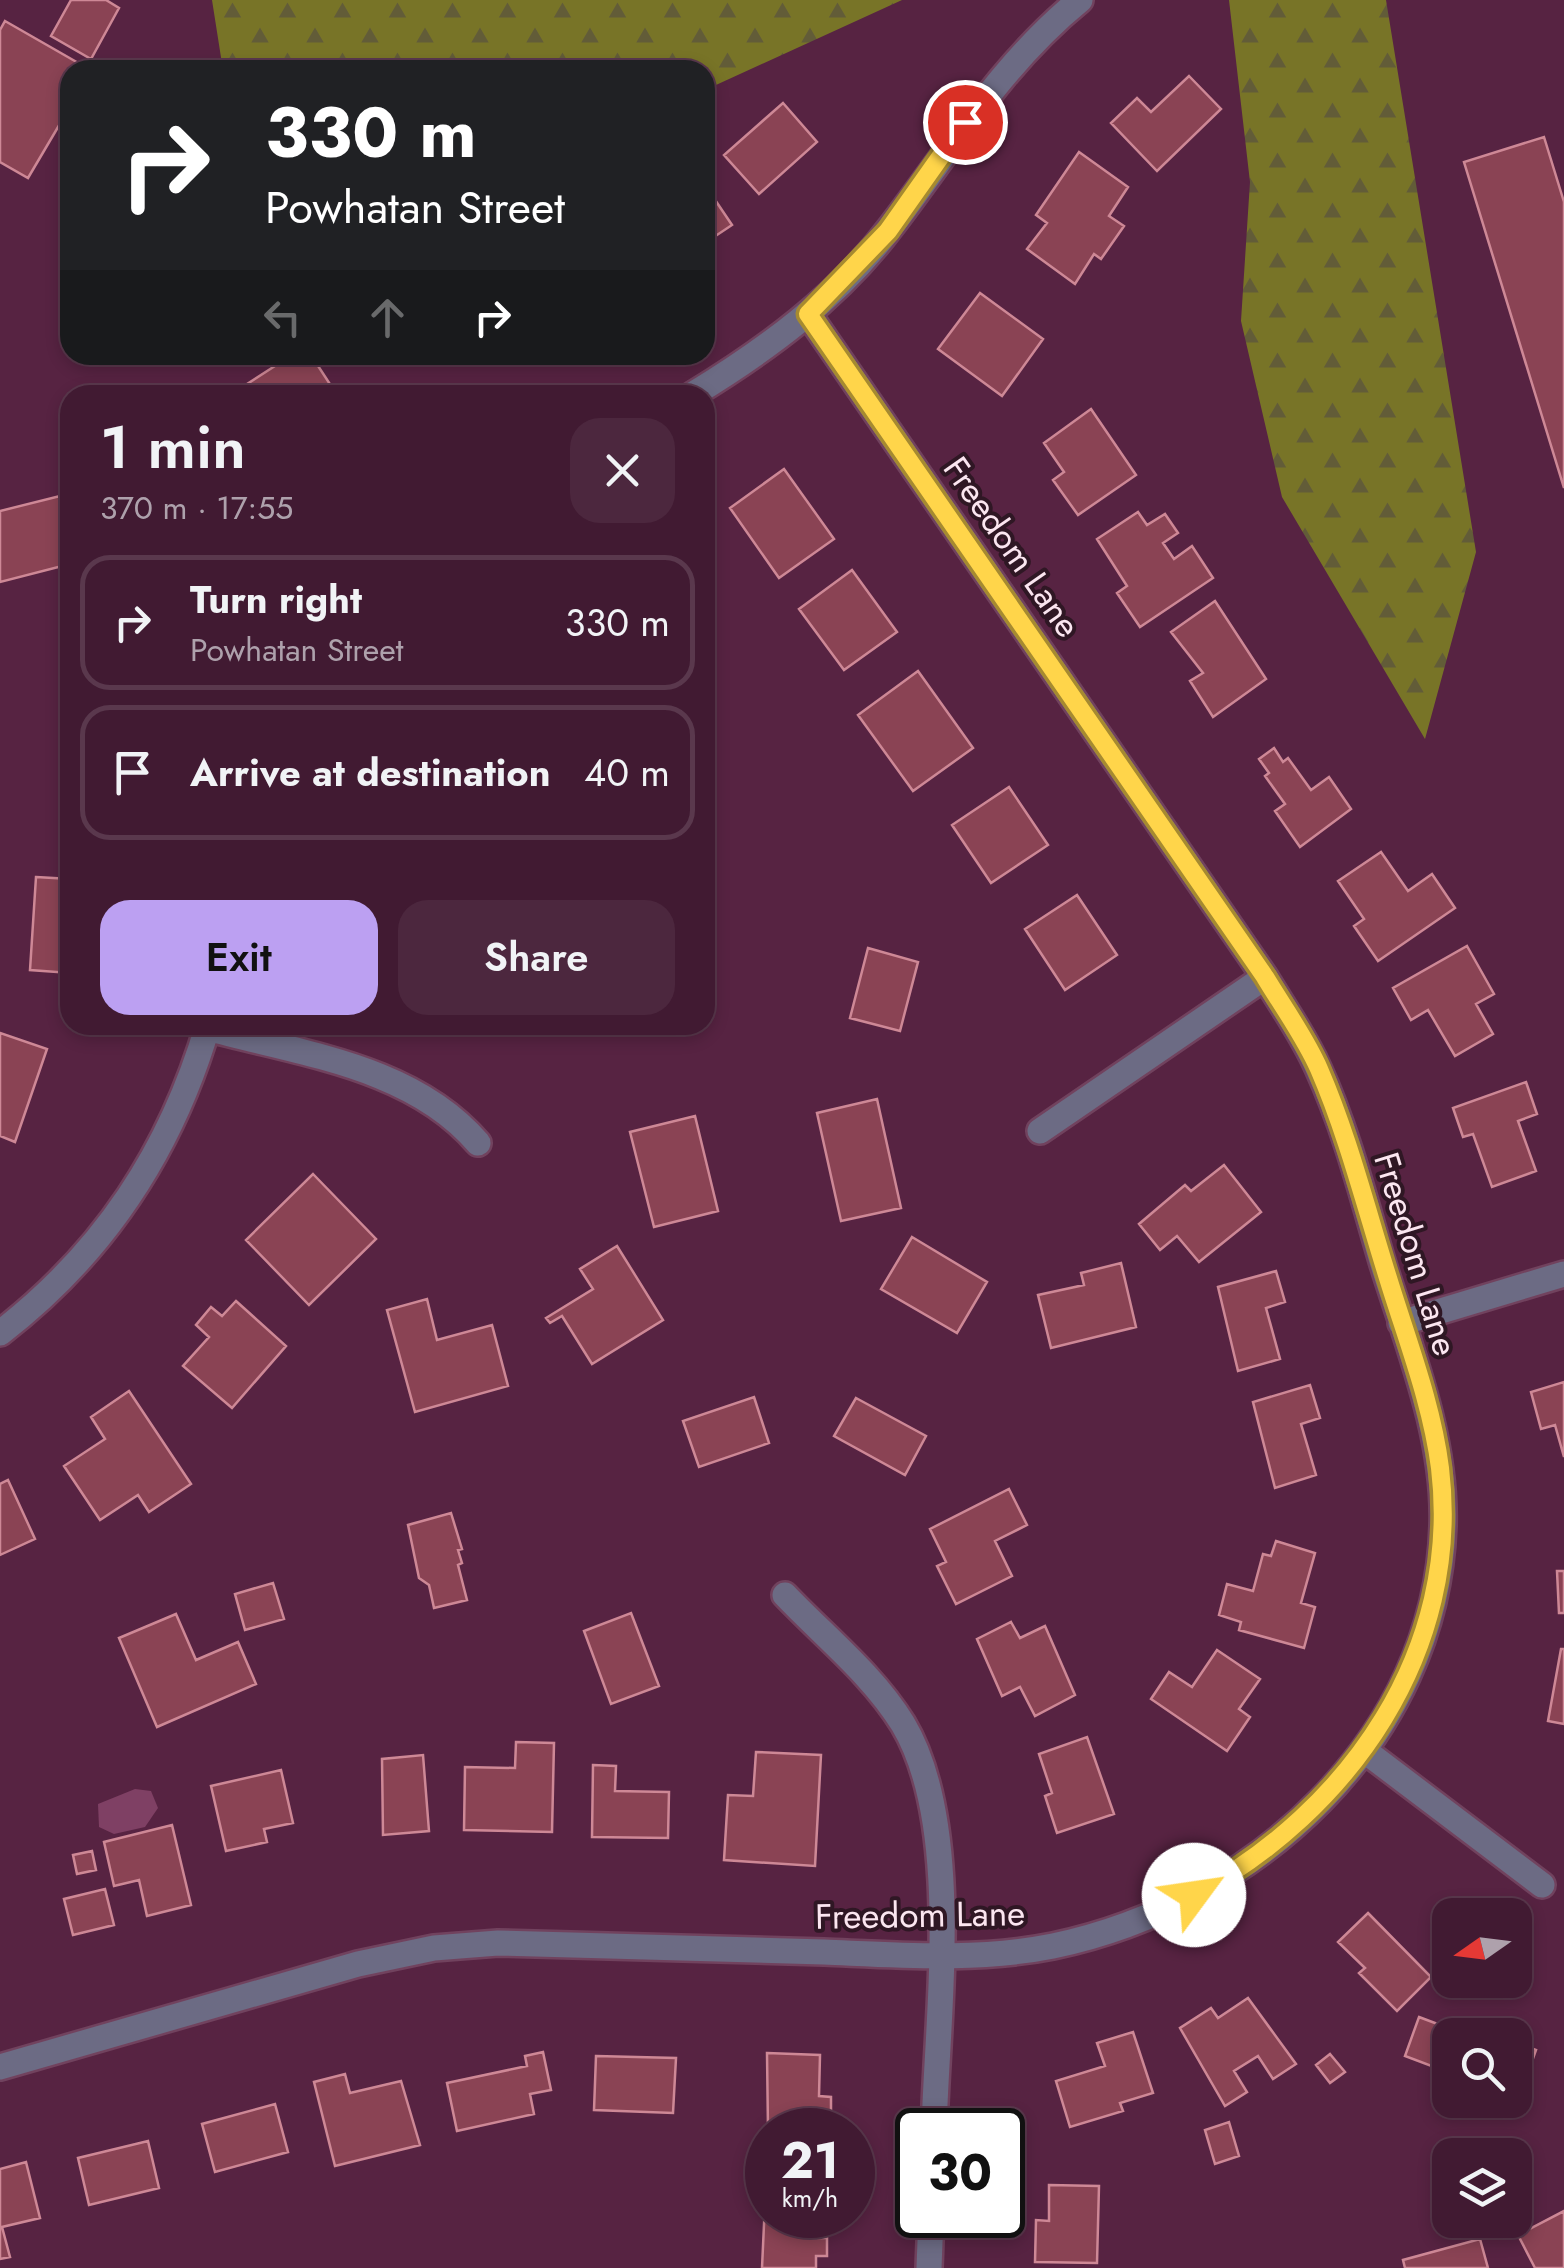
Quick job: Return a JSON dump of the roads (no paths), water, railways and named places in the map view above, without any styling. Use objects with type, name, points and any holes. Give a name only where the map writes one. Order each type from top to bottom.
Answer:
[{"type":"street","points":[[708,385],[808,314],[888,231],[965,122],[1011,66],[1080,0]]},
{"type":"street","name":"Freedom Lane","points":[[0,2067],[358,1964],[434,1948],[498,1943],[939,1956],[1048,1947],[1099,1935],[1167,1909],[1222,1880],[1280,1839],[1316,1807],[1364,1751],[1396,1703],[1421,1646],[1438,1584],[1443,1524],[1432,1428],[1340,1124],[1317,1065],[1265,977],[808,314]]},
{"type":"street","points":[[1040,1132],[1265,977]]},
{"type":"street","points":[[0,1334],[39,1304],[91,1251],[135,1194],[186,1094],[205,1035]]},
{"type":"street","points":[[239,1035],[392,1079],[426,1094],[456,1116],[478,1142]]},
{"type":"street","points":[[1402,1323],[1564,1274]]},
{"type":"street","points":[[785,1595],[878,1689],[920,1758],[939,1841],[935,2108]]},
{"type":"street","points":[[1364,1751],[1542,1885]]},
{"type":"street","points":[[930,2268],[931,2238]]}]
